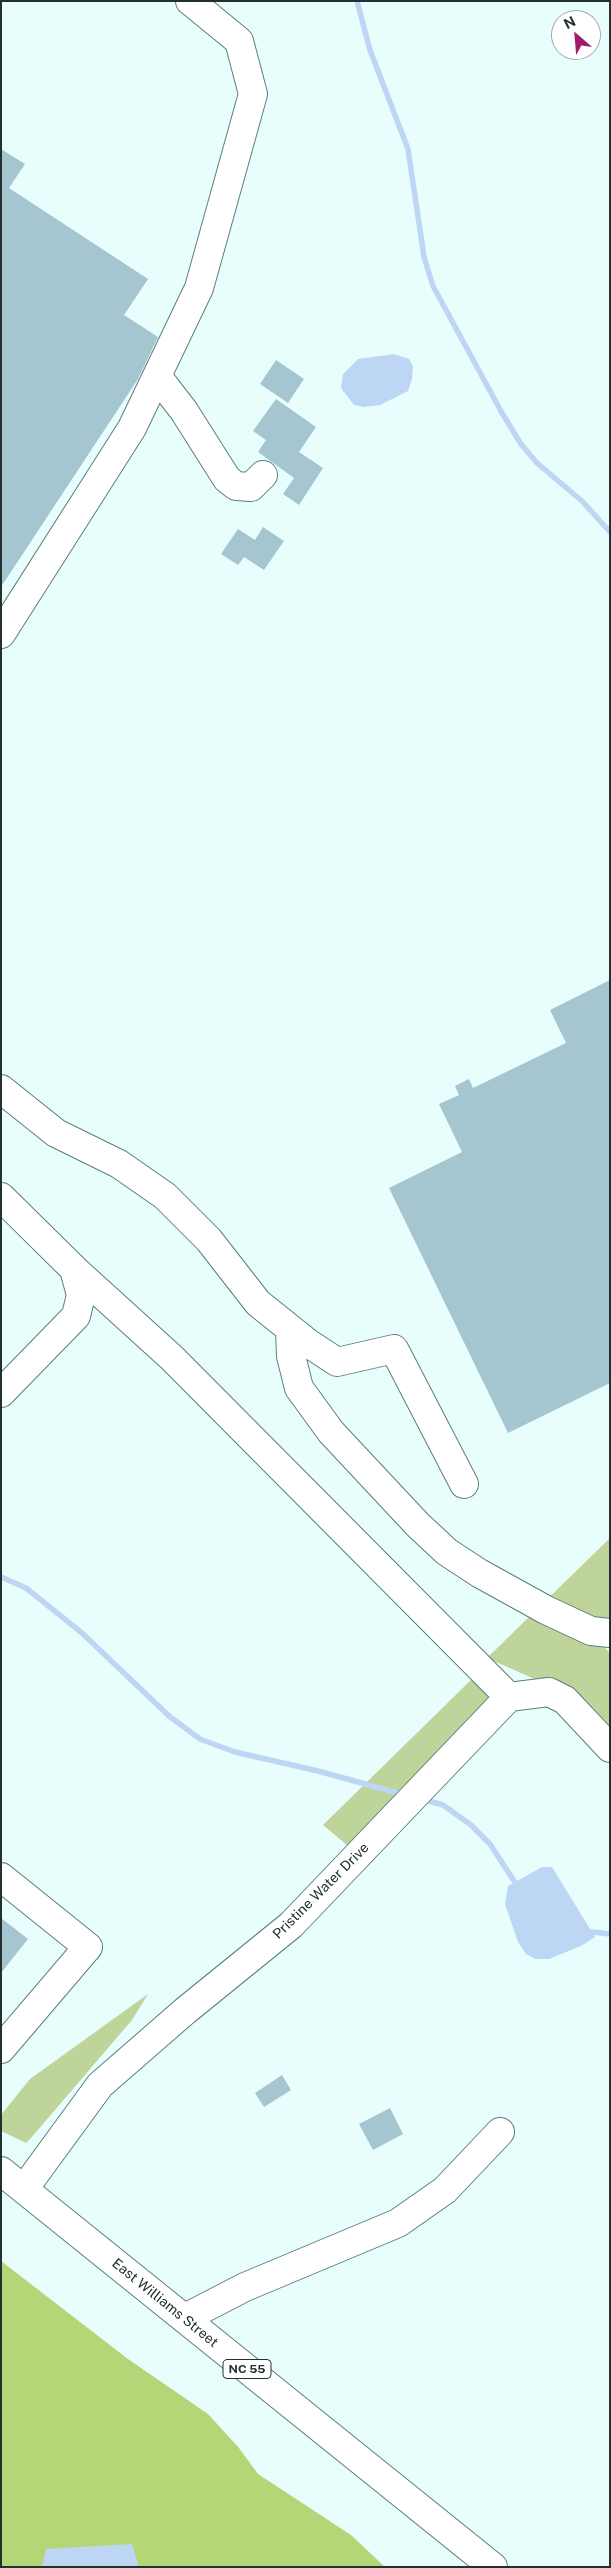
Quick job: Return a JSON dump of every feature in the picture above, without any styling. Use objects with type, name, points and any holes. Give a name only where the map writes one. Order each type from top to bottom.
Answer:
[{"type":"main road","points":[[1,634],[132,428],[199,288],[253,94],[240,41],[190,1]]},
{"type":"main road","points":[[157,376],[184,412],[227,479],[236,486],[252,487],[263,475]]},
{"type":"main road","points":[[1,1088],[56,1134],[119,1164],[165,1196],[209,1240],[258,1303],[308,1344],[338,1362],[394,1349],[464,1484]]},
{"type":"main road","points":[[1,1197],[74,1269],[172,1358],[509,1697],[549,1692],[565,1700],[610,1748]]},
{"type":"main road","points":[[1,1393],[76,1316],[81,1296],[74,1269]]},
{"type":"main road","points":[[290,1330],[291,1356],[299,1388],[331,1432],[418,1525],[446,1552],[479,1574],[546,1610],[591,1631],[610,1633]]},
{"type":"main road","name":"Pristine Water Drive","points":[[24,2189],[100,2085],[185,2011],[291,1925],[509,1697]]},
{"type":"main road","points":[[1,1876],[88,1947],[1,2049]]},
{"type":"main road","points":[[185,2318],[245,2287],[398,2223],[445,2190],[500,2132]]},
{"type":"main road","name":"East Williams Street","points":[[1,2171],[493,2567]]},
{"type":"green space","points":[[610,1538],[610,1625],[599,1642],[610,1653],[610,1732],[548,1685],[487,1658]]},
{"type":"green space","points":[[475,1676],[513,1708],[381,1851],[347,1845],[323,1825]]},
{"type":"green space","points":[[148,1994],[132,2020],[26,2143],[1,2131],[1,2115],[30,2079]]},
{"type":"green space","points":[[1,2261],[128,2359],[208,2414],[239,2448],[258,2474],[351,2535],[385,2567],[1,2567]]},
{"type":"water","points":[[394,354],[409,359],[413,366],[412,379],[408,391],[380,405],[364,407],[354,405],[341,388],[343,374],[358,359]]},
{"type":"water","points":[[542,1867],[552,1867],[595,1937],[581,1946],[549,1959],[536,1959],[526,1954],[518,1942],[505,1904],[508,1886]]},
{"type":"water","points":[[132,2544],[139,2567],[42,2567],[46,2549]]},
{"type":"building","points":[[1,149],[25,164],[9,188],[148,279],[124,315],[158,337],[138,379],[1,587]]},
{"type":"building","points":[[276,360],[304,379],[288,403],[260,384]]},
{"type":"building","points":[[276,399],[316,427],[299,452],[323,468],[299,505],[283,494],[294,478],[258,452],[266,440],[253,431]]},
{"type":"building","points":[[263,527],[284,541],[264,570],[244,557],[238,565],[221,554],[238,529],[255,540]]},
{"type":"building","points":[[610,980],[610,1383],[508,1433],[389,1188],[462,1152],[439,1104],[459,1095],[455,1086],[469,1079],[473,1088],[566,1043],[550,1010]]},
{"type":"building","points":[[1,1918],[28,1939],[1,1973]]},
{"type":"building","points":[[282,2075],[291,2090],[264,2107],[255,2093]]},
{"type":"building","points":[[390,2108],[403,2134],[373,2150],[359,2124]]},
{"type":"waterway","points":[[357,1],[370,50],[408,149],[424,257],[433,286],[502,413],[521,444],[537,463],[582,501],[610,532]]},
{"type":"waterway","points":[[1,1577],[26,1588],[82,1633],[169,1716],[200,1739],[235,1752],[318,1771],[405,1795]]},
{"type":"waterway","points":[[421,1799],[443,1805],[471,1825],[490,1844],[514,1881]]},
{"type":"waterway","points":[[592,1932],[610,1934]]}]
